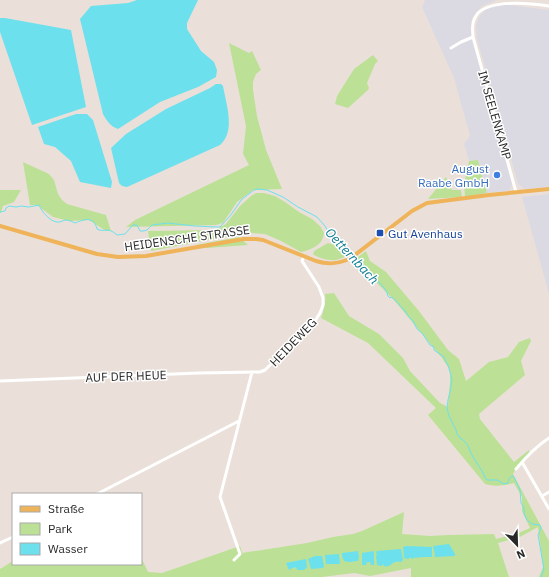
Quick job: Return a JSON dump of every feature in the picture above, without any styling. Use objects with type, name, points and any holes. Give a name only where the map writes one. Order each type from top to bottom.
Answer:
[{"type":"main road","name":"HEIDENSCHE STRASSE","points":[[0,226],[108,256],[146,256],[249,238],[263,240],[304,256],[331,264],[344,262],[351,258],[422,205],[434,202],[549,189]]},
{"type":"street","name":"IM SEELENKAMP","points":[[516,192],[473,37],[473,24],[475,18],[483,7],[491,3],[507,1],[549,6]]},
{"type":"street","points":[[452,48],[473,37]]},
{"type":"street","name":"HEIDEWEG","points":[[252,372],[260,372],[265,370],[315,321],[320,313],[323,305],[323,298],[319,287],[302,261],[304,256]]},
{"type":"street","points":[[234,560],[240,554],[220,497],[252,372]]},
{"type":"street","name":"AUF DER HEUE","points":[[0,381],[252,372]]},
{"type":"street","points":[[98,493],[239,421]]},
{"type":"street","points":[[516,470],[535,448],[549,438]]},
{"type":"street","points":[[522,462],[549,509]]},
{"type":"street","points":[[542,496],[549,492]]},
{"type":"street","points":[[0,543],[12,537]]},
{"type":"shaded area","points":[[425,0],[497,0],[482,6],[472,18],[471,34],[512,184],[508,191],[487,193],[478,160],[469,161],[464,144],[470,136],[454,78],[422,7]]},
{"type":"shaded area","points":[[496,5],[510,5],[549,10],[549,187],[525,189],[518,184],[477,39],[476,25],[479,17],[485,10]]},
{"type":"shaded area","points":[[549,194],[549,294],[522,197]]},
{"type":"green space","points":[[229,43],[249,53],[252,51],[261,70],[256,74],[253,82],[257,116],[266,150],[282,189],[253,190],[237,202],[223,223],[216,225],[126,227],[135,220],[249,165],[243,154],[246,126]]},
{"type":"green space","points":[[373,55],[378,61],[375,64],[367,83],[369,88],[368,90],[348,108],[335,104],[337,96],[354,69]]},
{"type":"green space","points":[[478,160],[487,193],[465,197],[464,184],[469,161]]},
{"type":"green space","points":[[23,162],[49,174],[54,180],[58,194],[67,204],[106,215],[111,231],[106,231],[89,220],[69,221],[53,217],[37,205],[30,205]]},
{"type":"green space","points":[[446,177],[452,190],[461,190],[462,197],[428,199]]},
{"type":"green space","points":[[0,190],[21,190],[14,202],[3,206],[1,213],[0,213]]},
{"type":"green space","points":[[256,193],[264,193],[275,196],[312,219],[320,226],[324,233],[321,242],[307,251],[301,252],[265,234],[251,233],[151,251],[148,231],[215,230],[226,224],[240,206]]},
{"type":"green space","points":[[239,237],[248,245],[207,248],[196,245]]},
{"type":"green space","points":[[328,243],[342,247],[349,254],[336,260],[327,260],[313,254],[314,251]]},
{"type":"green space","points":[[366,251],[370,261],[386,272],[419,311],[448,350],[459,359],[466,381],[489,362],[508,357],[519,342],[530,338],[531,341],[521,361],[525,375],[479,414],[480,419],[514,462],[529,450],[529,453],[518,465],[513,474],[549,541],[549,577],[539,577],[543,567],[538,527],[520,537],[498,543],[509,577],[411,577],[411,568],[370,576],[354,573],[322,577],[0,577],[0,569],[12,562],[12,565],[142,565],[142,559],[148,572],[162,573],[240,546],[242,553],[353,534],[404,512],[402,534],[430,536],[494,534],[496,539],[516,534],[530,528],[522,511],[522,497],[514,483],[500,486],[485,484],[428,415],[436,408],[368,343],[321,318],[325,294],[334,293],[349,316],[379,334],[403,358],[410,371],[440,403],[448,407],[450,370],[442,358],[394,300],[354,260]]},
{"type":"water","points":[[137,0],[198,0],[187,23],[187,29],[201,51],[214,62],[217,70],[216,77],[198,87],[160,102],[118,129],[109,123],[103,114],[80,19],[91,6],[128,3]]},
{"type":"water","points":[[0,18],[71,30],[86,107],[32,125],[0,32]]},
{"type":"water","points":[[216,84],[221,84],[223,86],[229,117],[228,132],[220,145],[127,187],[122,186],[119,183],[111,148],[126,134],[166,109]]},
{"type":"water","points":[[76,114],[87,114],[93,120],[112,182],[111,188],[80,182],[71,161],[55,147],[44,144],[38,127]]},
{"type":"water","points":[[449,544],[455,556],[434,557],[433,546]]},
{"type":"water","points":[[403,547],[432,547],[432,557],[418,557],[411,559],[411,557],[408,559],[404,558]]},
{"type":"water","points":[[401,549],[403,560],[401,562],[394,562],[389,566],[383,566],[383,564],[382,566],[377,565],[377,551]]},
{"type":"water","points":[[358,551],[358,561],[344,561],[342,553]]},
{"type":"water","points":[[374,551],[374,565],[367,562],[366,565],[362,565],[362,553]]},
{"type":"water","points":[[339,554],[340,564],[326,564],[325,555]]},
{"type":"water","points":[[315,556],[322,556],[323,568],[311,569],[308,559]]},
{"type":"water","points":[[306,559],[307,567],[304,570],[298,570],[295,567],[289,570],[286,563]]},
{"type":"waterway","name":"Oetternbach","points":[[0,212],[5,211],[9,206],[29,207],[39,205],[42,211],[53,221],[59,222],[67,220],[75,223],[82,220],[91,220],[94,222],[97,229],[108,230],[117,235],[125,234],[133,225],[137,225],[140,231],[147,230],[152,225],[168,223],[220,227],[242,199],[254,190],[267,190],[283,197],[317,217],[325,226],[330,235],[353,254]]},
{"type":"waterway","name":"Oetternbach","points":[[355,257],[367,269],[368,273],[378,281],[388,296],[393,298],[405,311],[417,329],[422,333],[430,345],[434,347],[434,350],[444,357],[452,379],[447,408],[449,416],[457,434],[467,444],[487,480],[497,480],[504,484],[508,483],[511,477],[514,477],[520,490],[521,503],[527,520],[532,524],[540,525],[541,528],[538,535],[544,569],[541,577]]},
{"type":"place","name":"August Raabe GmbH","points":[[497,175]]},
{"type":"place","name":"Gut Avenhaus","points":[[380,233]]}]
